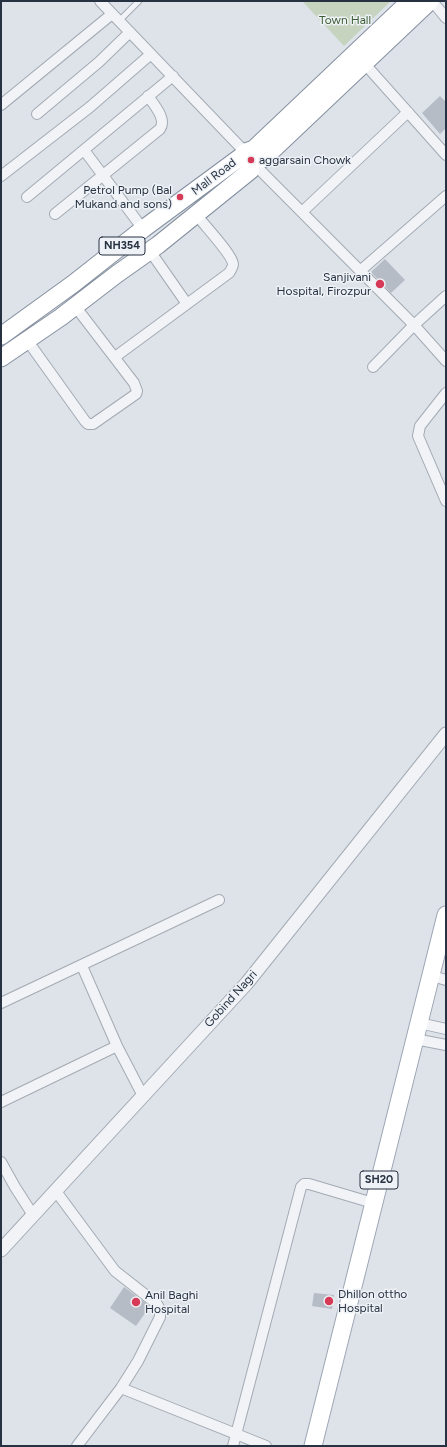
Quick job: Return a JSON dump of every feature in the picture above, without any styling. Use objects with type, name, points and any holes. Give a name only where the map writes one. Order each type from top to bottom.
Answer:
[{"type":"main road","name":"Mall Road","points":[[1,336],[73,284],[143,229],[252,159],[410,1]]},
{"type":"main road","name":"NH354","points":[[252,159],[364,63],[431,1]]},
{"type":"main road","points":[[1,358],[150,251],[196,214],[252,159]]},
{"type":"main road","name":"SH20","points":[[313,1446],[417,1031],[439,978],[446,915]]},
{"type":"street","points":[[100,1],[302,212],[414,325],[446,361]]},
{"type":"street","points":[[431,1],[446,18]]},
{"type":"street","points":[[1,105],[115,18]]},
{"type":"street","points":[[37,114],[99,62],[130,32]]},
{"type":"street","points":[[1,176],[90,108],[151,54]]},
{"type":"street","points":[[364,63],[446,155]]},
{"type":"street","points":[[26,198],[173,76]]},
{"type":"street","points":[[55,214],[162,126],[161,116],[148,96]]},
{"type":"street","points":[[302,212],[408,112]]},
{"type":"street","points":[[84,150],[143,229]]},
{"type":"street","points":[[360,271],[446,196]]},
{"type":"street","points":[[115,357],[230,273],[233,264],[229,255],[196,214]]},
{"type":"street","points":[[150,251],[187,304]]},
{"type":"street","points":[[373,367],[414,325],[446,296]]},
{"type":"street","points":[[27,340],[85,421],[91,424],[136,394],[137,391],[134,383],[75,306]]},
{"type":"street","points":[[446,393],[418,430],[418,436],[446,501]]},
{"type":"street","name":"Gobind Nagri","points":[[1,1250],[247,983],[446,734]]},
{"type":"street","points":[[1,1004],[219,900]]},
{"type":"street","points":[[82,966],[117,1046],[143,1096]]},
{"type":"street","points":[[417,1031],[446,1029]]},
{"type":"street","points":[[417,1031],[446,1046]]},
{"type":"street","points":[[1,1102],[117,1046]]},
{"type":"street","points":[[1,1162],[33,1215]]},
{"type":"street","points":[[234,1446],[301,1187],[304,1184],[309,1184],[374,1203]]},
{"type":"street","points":[[56,1190],[115,1271],[157,1304],[160,1310],[160,1317],[148,1343],[121,1388],[77,1446]]},
{"type":"street","points":[[121,1388],[266,1446]]},
{"type":"lane","points":[[115,18],[139,1]]},
{"type":"green space","name":"Town Hall","points":[[302,1],[391,1],[344,46]]},
{"type":"building","points":[[440,96],[446,102],[446,128],[440,134],[422,113]]},
{"type":"building","points":[[385,259],[405,280],[391,293],[371,272]]},
{"type":"building","points":[[124,1287],[150,1306],[136,1326],[110,1308]]},
{"type":"building","points":[[314,1293],[334,1295],[332,1309],[312,1306]]},
{"type":"place","name":"aggarsain Chowk","points":[[251,160]]},
{"type":"place","name":"Petrol Pump (Bal Mukand and sons)","points":[[180,197]]},
{"type":"place","name":"Sanjivani Hospital, Firozpur","points":[[380,284]]},
{"type":"place","name":"Dhillon ottho Hospital","points":[[329,1301]]},
{"type":"place","name":"Anil Baghi Hospital","points":[[136,1302]]}]
